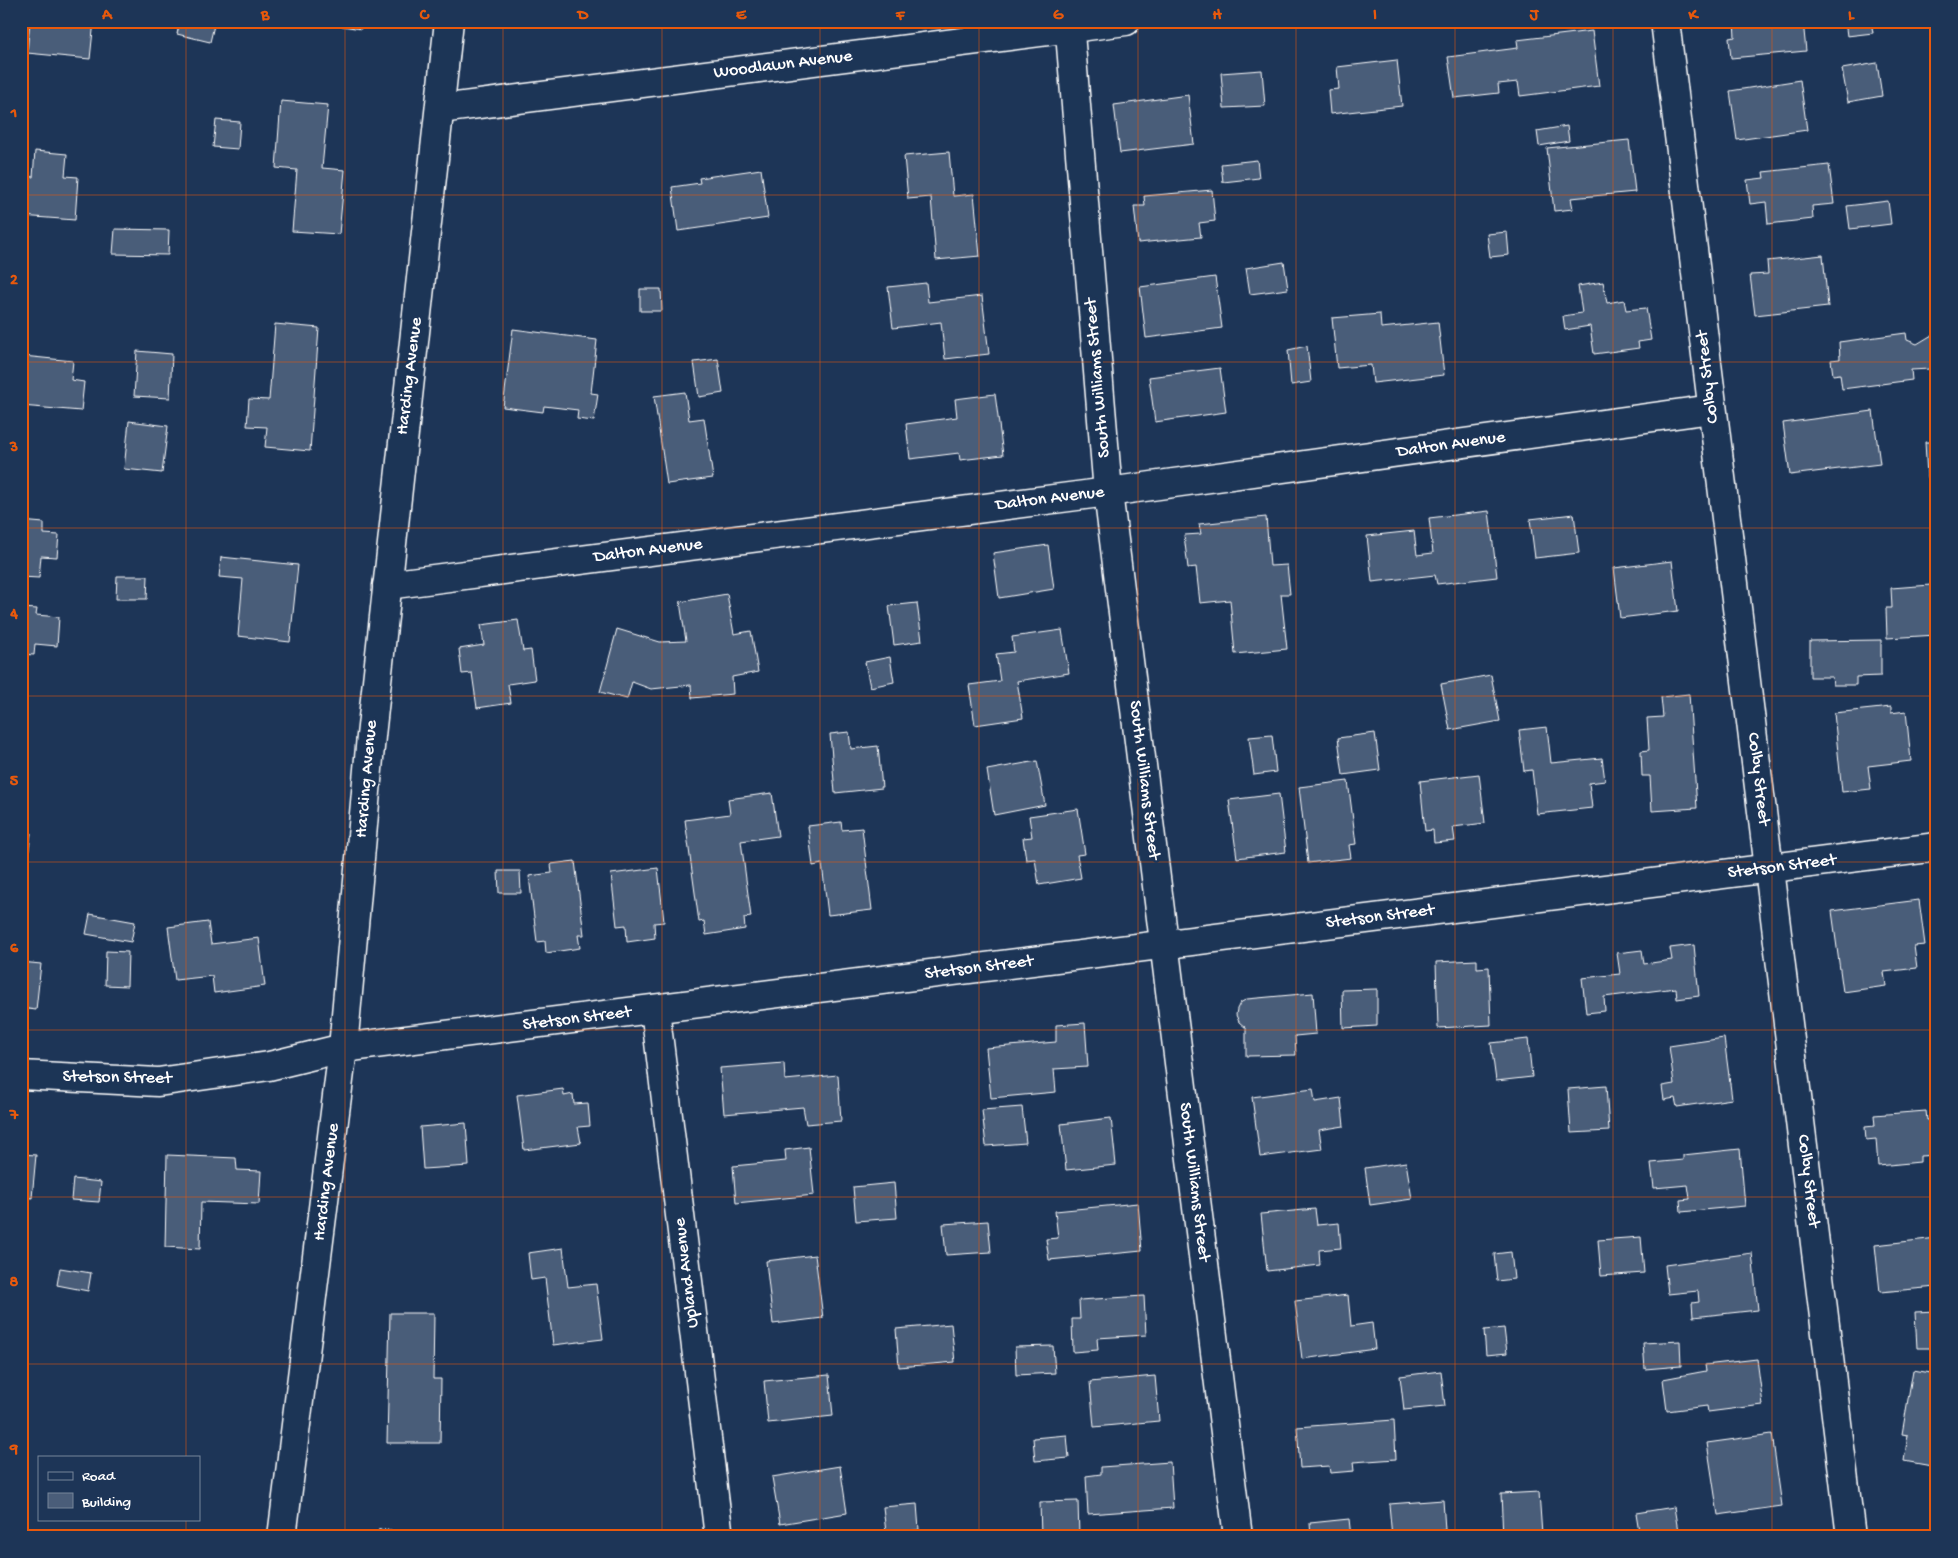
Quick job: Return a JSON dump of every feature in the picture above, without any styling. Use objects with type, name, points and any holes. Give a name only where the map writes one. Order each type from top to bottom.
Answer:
[{"type":"street","name":"Harding Avenue","points":[[282,1537],[343,1048],[371,736],[449,21]]},
{"type":"street","name":"Woodlawn Avenue","points":[[440,109],[1069,25],[1126,21]]},
{"type":"street","name":"Colby Street","points":[[1665,21],[1852,1537]]},
{"type":"street","name":"South Williams Street","points":[[1069,25],[1108,492],[1238,1537]]},
{"type":"street","name":"Dalton Avenue","points":[[387,585],[1108,492],[1712,409]]},
{"type":"street","name":"Stetson Street","points":[[21,1075],[158,1082],[269,1066],[343,1048],[1937,847]]},
{"type":"street","name":"Upland Avenue","points":[[655,1009],[719,1537]]},
{"type":"building","points":[[30,21],[94,21],[90,59],[27,53]]},
{"type":"building","points":[[180,21],[215,21],[210,42],[177,34]]},
{"type":"building","points":[[310,21],[362,21],[361,29]]},
{"type":"building","points":[[1734,21],[1803,21],[1806,51],[1731,58],[1729,38],[1735,37]]},
{"type":"building","points":[[1845,21],[1871,21],[1873,33],[1847,36]]},
{"type":"building","points":[[1592,31],[1599,86],[1520,96],[1518,82],[1498,84],[1499,93],[1454,98],[1448,57],[1518,48],[1517,40]]},
{"type":"building","points":[[1397,60],[1402,106],[1330,114],[1328,90],[1339,89],[1337,67]]},
{"type":"building","points":[[1877,63],[1882,96],[1848,102],[1842,69]]},
{"type":"building","points":[[1262,70],[1265,106],[1224,108],[1221,73]]},
{"type":"building","points":[[1800,80],[1807,130],[1737,140],[1730,91]]},
{"type":"building","points":[[1188,95],[1194,144],[1120,153],[1114,105]]},
{"type":"building","points":[[281,101],[328,105],[322,168],[345,170],[339,234],[292,231],[297,170],[276,168]]},
{"type":"building","points":[[216,120],[240,122],[238,149],[213,147]]},
{"type":"building","points":[[1567,126],[1569,141],[1539,146],[1537,131]]},
{"type":"building","points":[[1629,140],[1635,192],[1571,198],[1573,209],[1554,211],[1547,148]]},
{"type":"building","points":[[35,151],[67,154],[65,176],[78,177],[75,220],[21,216],[21,176],[33,177]]},
{"type":"building","points":[[949,152],[953,196],[974,194],[980,256],[936,260],[931,197],[908,199],[904,156]]},
{"type":"building","points":[[1257,160],[1259,178],[1223,182],[1221,164]]},
{"type":"building","points":[[1829,165],[1834,204],[1812,206],[1813,219],[1768,224],[1766,202],[1750,204],[1747,180],[1764,178],[1763,172]]},
{"type":"building","points":[[761,169],[768,218],[678,231],[672,187],[700,183],[699,178]]},
{"type":"building","points":[[1212,190],[1215,221],[1199,223],[1201,237],[1138,243],[1134,206],[1145,206],[1144,196]]},
{"type":"building","points":[[1888,201],[1891,224],[1850,229],[1847,206]]},
{"type":"building","points":[[115,229],[169,230],[168,255],[113,254]]},
{"type":"building","points":[[1507,232],[1509,255],[1490,257],[1487,234]]},
{"type":"building","points":[[1823,255],[1828,307],[1755,315],[1750,275],[1768,274],[1767,261]]},
{"type":"building","points":[[1284,262],[1288,289],[1250,294],[1246,268]]},
{"type":"building","points":[[1215,277],[1222,328],[1146,338],[1140,287]]},
{"type":"building","points":[[1603,282],[1607,303],[1624,300],[1626,310],[1646,308],[1651,340],[1638,342],[1639,348],[1594,354],[1590,326],[1565,330],[1563,316],[1582,313],[1578,286]]},
{"type":"building","points":[[926,283],[928,302],[982,296],[989,354],[945,359],[941,322],[893,328],[888,287]]},
{"type":"building","points":[[640,289],[661,289],[662,311],[640,311]]},
{"type":"building","points":[[1380,314],[1381,328],[1438,322],[1444,375],[1373,383],[1371,365],[1337,368],[1332,318]]},
{"type":"building","points":[[275,324],[319,328],[310,451],[265,447],[267,427],[247,426],[249,399],[269,400]]},
{"type":"building","points":[[513,329],[597,340],[591,393],[598,394],[594,421],[577,419],[578,410],[544,406],[543,412],[503,407]]},
{"type":"building","points":[[1937,332],[1935,377],[1930,369],[1911,370],[1912,380],[1842,389],[1840,374],[1833,375],[1831,360],[1840,359],[1839,342],[1906,333],[1907,340],[1917,344]]},
{"type":"building","points":[[1307,346],[1311,382],[1291,385],[1288,350]]},
{"type":"building","points":[[137,351],[172,354],[170,398],[134,396]]},
{"type":"building","points":[[23,356],[73,361],[71,380],[84,382],[81,411],[21,406]]},
{"type":"building","points":[[718,359],[723,393],[699,397],[694,362]]},
{"type":"building","points":[[1220,368],[1226,412],[1155,422],[1149,377]]},
{"type":"building","points":[[685,392],[689,420],[704,418],[713,478],[667,484],[654,396]]},
{"type":"building","points":[[995,394],[1003,455],[960,460],[959,453],[910,459],[906,424],[957,417],[955,399]]},
{"type":"building","points":[[1873,411],[1880,464],[1790,475],[1783,423]]},
{"type":"building","points":[[129,421],[168,426],[162,473],[124,469]]},
{"type":"building","points":[[1925,442],[1937,442],[1937,476],[1927,477]]},
{"type":"building","points":[[1489,511],[1497,577],[1437,584],[1435,575],[1372,582],[1367,536],[1414,531],[1417,555],[1433,553],[1429,518]]},
{"type":"building","points":[[1574,514],[1579,553],[1535,558],[1530,519]]},
{"type":"building","points":[[1266,517],[1270,566],[1287,565],[1290,594],[1281,594],[1287,649],[1235,654],[1230,600],[1200,603],[1196,567],[1188,568],[1184,535],[1201,534],[1199,524]]},
{"type":"building","points":[[21,521],[44,523],[44,534],[59,535],[57,557],[41,556],[39,578],[21,577]]},
{"type":"building","points":[[1048,545],[1054,589],[999,598],[993,553]]},
{"type":"building","points":[[221,557],[298,565],[290,642],[238,636],[243,579],[219,577]]},
{"type":"building","points":[[1672,561],[1678,611],[1620,618],[1614,568]]},
{"type":"building","points":[[117,576],[148,576],[147,599],[116,599]]},
{"type":"building","points":[[1931,585],[1932,597],[1937,596],[1937,635],[1887,638],[1886,608],[1892,608],[1891,588]]},
{"type":"building","points":[[727,594],[734,634],[751,631],[758,672],[732,677],[733,694],[692,698],[691,685],[651,689],[632,682],[627,699],[600,692],[617,629],[660,642],[686,641],[680,602]]},
{"type":"building","points":[[917,603],[922,641],[894,645],[889,606]]},
{"type":"building","points":[[21,608],[37,609],[36,615],[59,617],[57,646],[35,644],[34,655],[21,654]]},
{"type":"building","points":[[518,620],[523,651],[531,650],[535,680],[508,684],[511,703],[477,708],[472,673],[462,674],[459,649],[484,645],[481,625]]},
{"type":"building","points":[[1062,630],[1069,673],[1017,681],[1023,718],[975,725],[969,685],[1000,681],[996,654],[1014,652],[1012,637]]},
{"type":"building","points":[[1881,640],[1881,676],[1856,677],[1856,685],[1833,685],[1832,677],[1810,677],[1810,641]]},
{"type":"building","points":[[890,657],[894,682],[870,687],[865,662]]},
{"type":"building","points":[[1491,675],[1500,721],[1450,730],[1441,684]]},
{"type":"building","points":[[1689,694],[1697,808],[1652,811],[1650,776],[1642,776],[1641,751],[1649,750],[1647,718],[1663,717],[1661,697]]},
{"type":"building","points":[[1891,707],[1891,713],[1906,711],[1911,761],[1868,766],[1871,789],[1842,792],[1834,713]]},
{"type":"building","points":[[1547,727],[1551,763],[1602,758],[1605,781],[1589,783],[1592,808],[1537,814],[1532,770],[1524,771],[1519,730]]},
{"type":"building","points":[[849,732],[851,749],[878,746],[882,788],[835,793],[830,734]]},
{"type":"building","points":[[1375,733],[1380,770],[1343,775],[1338,738]]},
{"type":"building","points":[[1272,735],[1276,772],[1254,775],[1249,737]]},
{"type":"building","points":[[1037,761],[1045,805],[994,815],[987,770]]},
{"type":"building","points":[[1479,774],[1485,823],[1453,827],[1455,841],[1434,843],[1433,830],[1425,831],[1420,781]]},
{"type":"building","points":[[1348,781],[1356,844],[1349,845],[1351,858],[1308,863],[1299,787]]},
{"type":"building","points":[[772,793],[778,836],[741,841],[751,917],[744,918],[745,929],[706,935],[704,921],[699,922],[685,820],[730,814],[728,799]]},
{"type":"building","points":[[1279,794],[1286,852],[1237,858],[1229,800]]},
{"type":"building","points":[[1078,809],[1085,854],[1077,855],[1081,878],[1039,885],[1035,859],[1026,860],[1023,838],[1032,837],[1029,816]]},
{"type":"building","points":[[841,822],[842,830],[862,828],[872,910],[828,915],[822,864],[813,866],[808,826]]},
{"type":"building","points":[[21,832],[31,833],[25,883],[21,883]]},
{"type":"building","points":[[575,861],[584,935],[578,935],[580,948],[546,953],[545,941],[537,942],[529,876],[552,873],[551,864]]},
{"type":"building","points":[[658,868],[664,922],[654,923],[655,938],[627,942],[626,925],[617,926],[611,874]]},
{"type":"building","points":[[498,871],[520,871],[521,893],[499,893]]},
{"type":"building","points":[[1919,900],[1925,945],[1914,946],[1917,968],[1884,972],[1886,986],[1843,992],[1832,911]]},
{"type":"building","points":[[90,914],[135,922],[131,942],[86,934]]},
{"type":"building","points":[[208,922],[211,944],[259,938],[265,986],[214,993],[212,976],[175,980],[168,927]]},
{"type":"building","points":[[1694,945],[1699,996],[1677,999],[1676,988],[1604,997],[1605,1011],[1586,1013],[1582,978],[1620,974],[1617,953],[1642,950],[1644,964],[1672,960],[1670,948]]},
{"type":"building","points":[[106,951],[128,952],[127,986],[105,985]]},
{"type":"building","points":[[1477,960],[1477,968],[1489,967],[1491,1025],[1438,1028],[1436,962]]},
{"type":"building","points":[[21,962],[41,964],[36,1010],[21,1008]]},
{"type":"building","points":[[1377,989],[1377,1026],[1343,1028],[1342,990]]},
{"type":"building","points":[[1313,993],[1316,1034],[1295,1036],[1296,1055],[1246,1056],[1246,1028],[1239,1022],[1236,1015],[1240,1003],[1247,999]]},
{"type":"building","points":[[1085,1023],[1088,1067],[1054,1069],[1056,1092],[991,1098],[986,1048],[1056,1042],[1056,1025]]},
{"type":"building","points":[[1724,1038],[1732,1099],[1677,1107],[1675,1098],[1664,1100],[1662,1086],[1674,1084],[1669,1046]]},
{"type":"building","points":[[1528,1039],[1532,1077],[1496,1081],[1491,1043]]},
{"type":"building","points":[[784,1063],[785,1080],[838,1075],[841,1121],[806,1124],[803,1107],[724,1114],[720,1068]]},
{"type":"building","points":[[1606,1086],[1609,1131],[1571,1133],[1568,1089]]},
{"type":"building","points":[[563,1089],[564,1096],[573,1094],[574,1104],[588,1103],[590,1126],[578,1127],[581,1143],[524,1150],[517,1095]]},
{"type":"building","points":[[1313,1089],[1315,1102],[1341,1098],[1344,1126],[1319,1130],[1322,1149],[1260,1157],[1252,1097]]},
{"type":"building","points":[[1022,1107],[1026,1143],[986,1146],[982,1110]]},
{"type":"building","points":[[1926,1111],[1927,1120],[1937,1119],[1937,1155],[1920,1156],[1920,1162],[1878,1166],[1876,1139],[1866,1140],[1865,1127],[1875,1126],[1874,1115]]},
{"type":"building","points":[[1111,1118],[1116,1165],[1066,1170],[1061,1124]]},
{"type":"building","points":[[466,1123],[469,1166],[423,1169],[420,1127]]},
{"type":"building","points":[[809,1147],[814,1195],[736,1203],[733,1166],[786,1161],[785,1150]]},
{"type":"building","points":[[1740,1149],[1745,1206],[1681,1212],[1680,1200],[1690,1199],[1688,1185],[1654,1188],[1651,1163],[1683,1160],[1683,1155]]},
{"type":"building","points":[[21,1154],[36,1155],[32,1198],[21,1197]]},
{"type":"building","points":[[167,1155],[236,1158],[237,1170],[261,1171],[259,1204],[201,1202],[200,1249],[165,1247]]},
{"type":"building","points":[[1406,1162],[1412,1199],[1370,1205],[1365,1168]]},
{"type":"building","points":[[73,1179],[101,1182],[99,1202],[71,1200]]},
{"type":"building","points":[[894,1183],[897,1218],[856,1221],[853,1187]]},
{"type":"building","points":[[1138,1203],[1142,1251],[1049,1260],[1046,1239],[1058,1238],[1055,1211]]},
{"type":"building","points":[[1315,1209],[1317,1225],[1339,1223],[1341,1248],[1319,1250],[1320,1265],[1267,1271],[1261,1214]]},
{"type":"building","points":[[988,1221],[991,1252],[946,1255],[943,1224]]},
{"type":"building","points":[[1641,1237],[1644,1273],[1601,1276],[1598,1240]]},
{"type":"building","points":[[1937,1238],[1937,1287],[1880,1292],[1875,1245]]},
{"type":"building","points":[[563,1248],[568,1287],[596,1284],[603,1339],[553,1345],[545,1278],[531,1280],[528,1253]]},
{"type":"building","points":[[1511,1252],[1514,1279],[1497,1281],[1494,1254]]},
{"type":"building","points":[[1752,1253],[1758,1310],[1693,1317],[1692,1303],[1699,1302],[1698,1291],[1668,1294],[1665,1265]]},
{"type":"building","points":[[815,1255],[823,1318],[773,1324],[766,1261]]},
{"type":"building","points":[[60,1268],[91,1273],[88,1291],[57,1285]]},
{"type":"building","points":[[1348,1295],[1351,1326],[1372,1323],[1375,1349],[1302,1359],[1295,1301]]},
{"type":"building","points":[[1144,1296],[1146,1335],[1097,1338],[1098,1350],[1073,1352],[1072,1319],[1080,1319],[1079,1300]]},
{"type":"building","points":[[1937,1311],[1937,1348],[1917,1348],[1915,1312]]},
{"type":"building","points":[[390,1313],[434,1313],[433,1379],[441,1379],[440,1443],[387,1443]]},
{"type":"building","points":[[951,1324],[955,1362],[899,1367],[896,1329]]},
{"type":"building","points":[[1504,1328],[1507,1353],[1486,1355],[1484,1330]]},
{"type":"building","points":[[1680,1341],[1681,1366],[1645,1369],[1643,1343]]},
{"type":"building","points":[[1053,1346],[1055,1373],[1016,1375],[1015,1347]]},
{"type":"building","points":[[1757,1359],[1763,1405],[1708,1412],[1707,1406],[1667,1411],[1663,1379],[1706,1371],[1705,1365]]},
{"type":"building","points":[[1913,1370],[1937,1374],[1937,1467],[1904,1461],[1908,1435],[1902,1434]]},
{"type":"building","points":[[1441,1371],[1445,1406],[1404,1410],[1400,1376]]},
{"type":"building","points":[[829,1375],[833,1416],[768,1423],[764,1381]]},
{"type":"building","points":[[1155,1376],[1159,1421],[1094,1427],[1090,1382]]},
{"type":"building","points":[[1394,1420],[1396,1459],[1353,1462],[1354,1471],[1330,1473],[1329,1466],[1300,1468],[1297,1427]]},
{"type":"building","points":[[1772,1434],[1782,1506],[1718,1515],[1707,1443]]},
{"type":"building","points":[[1067,1435],[1069,1458],[1035,1461],[1033,1438]]},
{"type":"building","points":[[1170,1462],[1173,1508],[1088,1514],[1086,1476],[1101,1474],[1101,1467]]},
{"type":"building","points":[[840,1466],[847,1513],[780,1524],[772,1477]]},
{"type":"building","points":[[1539,1492],[1542,1535],[1503,1536],[1501,1494]]},
{"type":"building","points":[[1443,1500],[1445,1530],[1422,1532],[1422,1537],[1392,1537],[1389,1504]]},
{"type":"building","points":[[1078,1501],[1079,1537],[1041,1537],[1040,1502]]},
{"type":"building","points":[[917,1504],[919,1530],[886,1532],[883,1507]]},
{"type":"building","points":[[1674,1507],[1679,1537],[1640,1537],[1636,1513]]},
{"type":"building","points":[[1349,1519],[1351,1537],[1311,1537],[1310,1523]]},
{"type":"building","points":[[379,1529],[425,1534],[424,1537],[378,1537]]}]
